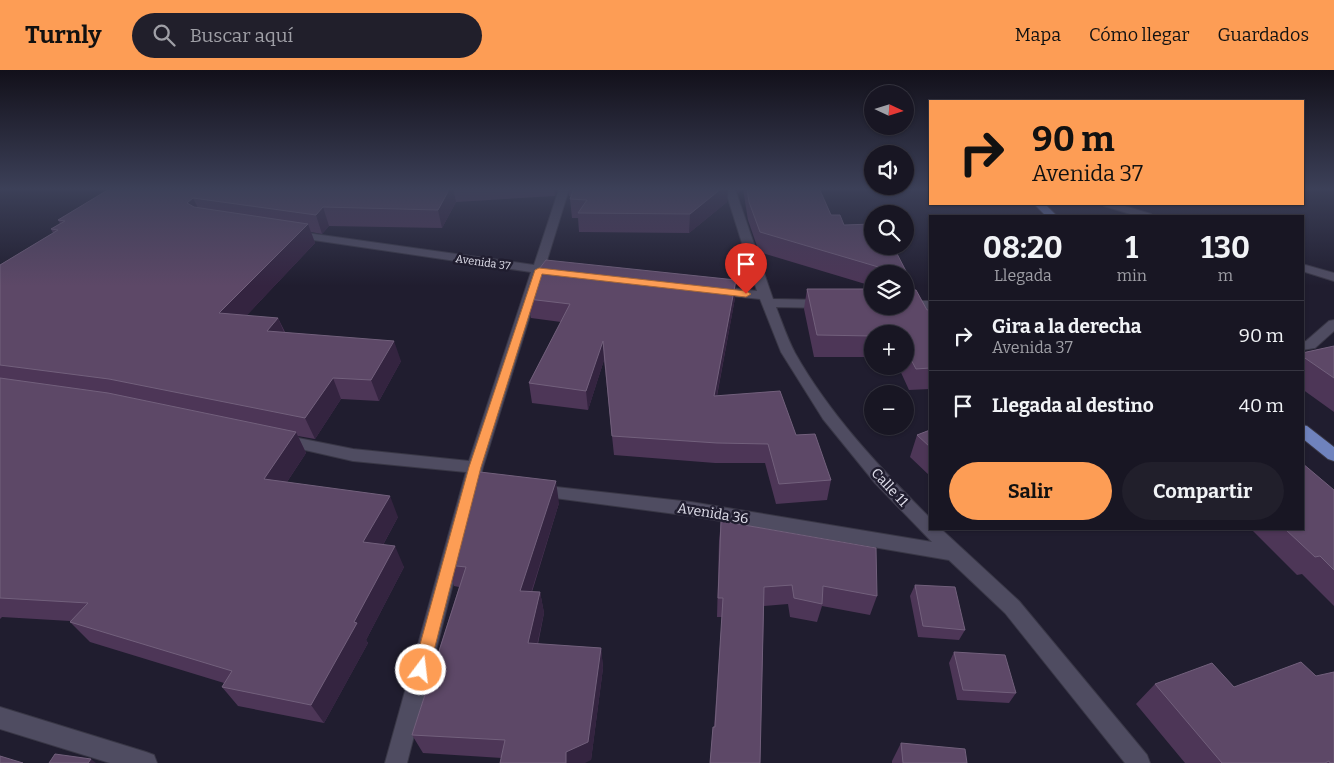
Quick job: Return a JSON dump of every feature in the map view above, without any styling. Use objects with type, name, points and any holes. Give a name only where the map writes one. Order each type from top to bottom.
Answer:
[{"type":"main road","points":[[1304,432],[1334,455]]},
{"type":"street","points":[[396,763],[473,476],[554,221]]},
{"type":"street","name":"Calle 11","points":[[741,221],[767,299],[788,352],[828,415],[881,479],[929,528]]},
{"type":"street","name":"Avenida 37","points":[[282,233],[559,273]]},
{"type":"street","points":[[1304,268],[1334,277]]},
{"type":"street","points":[[706,289],[767,299],[836,304]]},
{"type":"street","points":[[914,305],[929,304]]},
{"type":"street","points":[[1304,346],[1310,346],[1334,324]]},
{"type":"street","points":[[267,437],[353,455],[473,476],[490,486]]},
{"type":"street","name":"Avenida 36","points":[[518,489],[691,509],[954,554]]},
{"type":"street","name":"Calle 11","points":[[931,530],[1012,607],[1139,763]]},
{"type":"street","points":[[0,718],[146,763]]},
{"type":"building","points":[[64,221],[290,221],[308,224],[219,313],[278,318],[267,331],[394,341],[371,380],[333,378],[305,418],[109,379],[0,365],[0,265],[58,230],[51,229]]},
{"type":"building","points":[[756,221],[843,221],[844,225],[864,224],[864,255],[898,255],[903,265],[872,265],[760,232]]},
{"type":"building","points":[[546,260],[736,280],[714,396],[780,391],[796,435],[815,434],[831,480],[779,484],[768,444],[717,443],[612,436],[603,341],[586,391],[529,383],[570,304],[528,299],[533,290],[531,289],[536,273]]},
{"type":"building","points":[[807,289],[864,289],[864,315],[914,315],[914,290],[916,290],[927,310],[929,309],[929,368],[916,369],[914,365],[914,325],[864,325],[864,336],[817,335]]},
{"type":"building","points":[[1334,346],[1334,378],[1304,357],[1304,353]]},
{"type":"building","points":[[0,378],[108,393],[296,432],[264,479],[390,496],[363,542],[395,546],[354,622],[357,623],[311,705],[222,687],[232,671],[70,622],[88,603],[0,598]]},
{"type":"building","points":[[929,430],[929,446],[917,435]]},
{"type":"building","points":[[1304,465],[1334,490],[1334,570],[1320,556],[1315,557],[1286,530],[1304,530]]},
{"type":"building","points":[[480,472],[556,481],[520,591],[540,592],[528,643],[601,648],[588,742],[566,752],[566,763],[500,763],[505,740],[412,735],[466,567],[447,565],[460,518]]},
{"type":"building","points":[[721,521],[876,548],[877,596],[823,586],[822,604],[794,598],[792,585],[764,587],[760,763],[710,763],[713,727],[715,727],[723,598],[718,598]]},
{"type":"building","points":[[915,585],[955,587],[965,630],[923,626]]},
{"type":"building","points":[[954,652],[1005,655],[1016,693],[963,690]]},
{"type":"building","points":[[1301,662],[1316,676],[1334,672],[1334,763],[1329,761],[1325,763],[1222,763],[1155,684],[1212,663],[1234,687]]},
{"type":"building","points":[[901,743],[965,749],[967,763],[903,763]]},
{"type":"building","points":[[55,754],[91,759],[88,763],[49,763]]},
{"type":"building","points":[[0,756],[23,763],[0,763]]},
{"type":"route","points":[[421,670],[475,467],[539,270],[746,294]]}]
